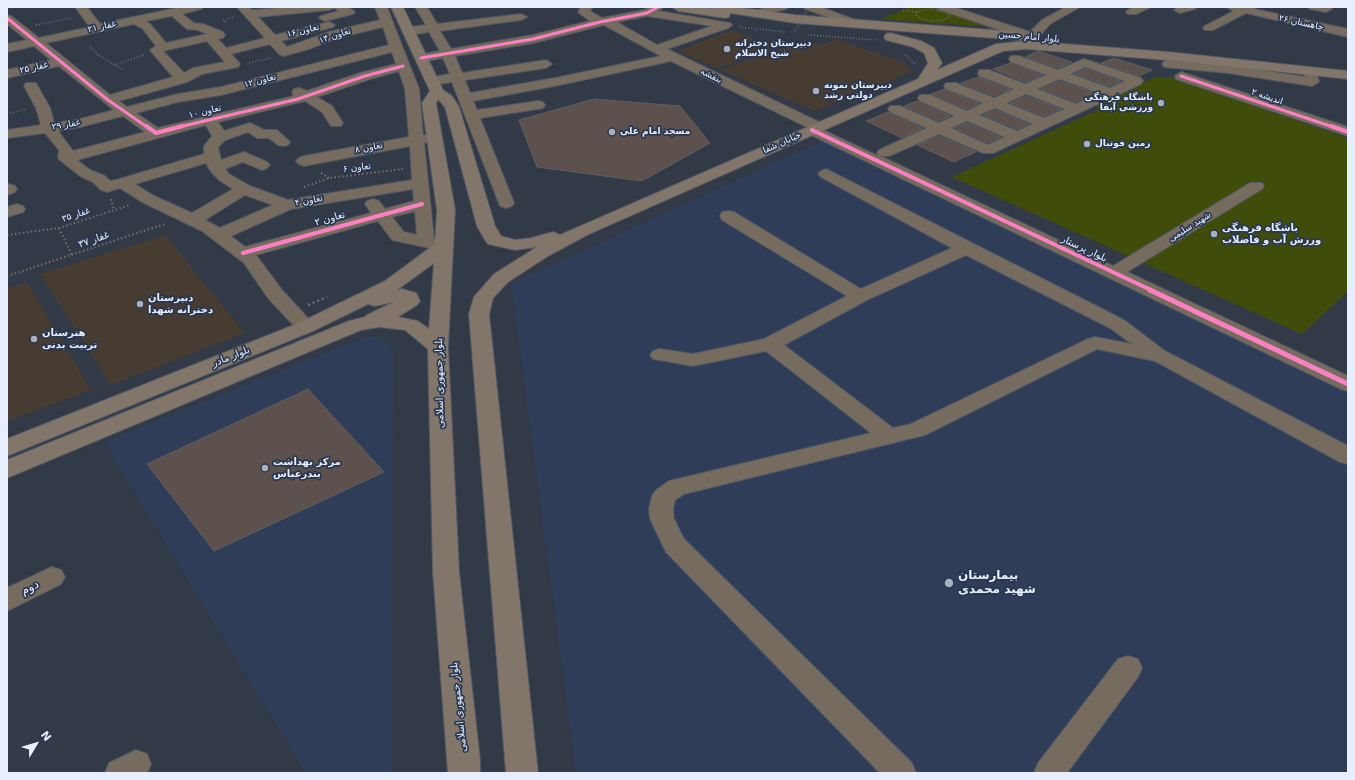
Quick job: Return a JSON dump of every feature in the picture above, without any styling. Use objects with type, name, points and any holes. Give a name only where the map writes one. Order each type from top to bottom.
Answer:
[{"type":"main road","points":[[678,7],[802,25],[856,31],[917,44],[929,51],[935,63],[924,79]]},
{"type":"main road","name":"بلوار امام حسین","points":[[711,7],[754,14],[1029,41],[1348,75]]},
{"type":"main road","points":[[398,9],[421,58],[455,100],[486,226],[494,240],[507,244],[524,244],[565,233],[583,230]]},
{"type":"main road","name":"خیابان شفا","points":[[583,230],[924,79],[1001,47],[1029,41]]},
{"type":"main road","name":"بلوار امام حسین","points":[[1029,41],[1348,65]]},
{"type":"main road","name":"بلوار جمهوری اسلامی","points":[[455,100],[432,96],[429,103],[425,139],[446,210],[435,244],[438,347],[446,572],[464,773]]},
{"type":"main road","points":[[522,773],[479,314],[484,297],[501,278],[542,252],[583,230]]},
{"type":"main road","name":"بلوار مادر","points":[[7,469],[353,316],[392,285],[435,244]]},
{"type":"main road","name":"بلوار مادر","points":[[7,448],[306,327],[353,316],[379,321],[395,322],[411,325],[438,347]]},
{"type":"street","name":"غفار ۲۱","points":[[7,48],[197,7]]},
{"type":"street","points":[[247,11],[329,7]]},
{"type":"street","points":[[325,18],[349,12],[340,7]]},
{"type":"street","name":"بنفشه","points":[[587,7],[584,12],[656,49],[818,127]]},
{"type":"street","points":[[421,58],[534,39],[603,21],[647,13],[658,7]]},
{"type":"street","points":[[754,14],[781,7]]},
{"type":"street","points":[[942,7],[1029,41],[1046,22],[1074,7]]},
{"type":"street","points":[[1132,12],[1145,7]]},
{"type":"street","name":"چاهستان ۲۶","points":[[1232,7],[1248,9],[1344,32]]},
{"type":"street","points":[[1314,7],[1326,9]]},
{"type":"street","points":[[398,9],[426,16],[524,24]]},
{"type":"street","points":[[808,9],[860,25]]},
{"type":"street","points":[[1209,28],[1248,9]]},
{"type":"street","points":[[83,11],[97,28]]},
{"type":"street","points":[[247,11],[284,52]]},
{"type":"street","points":[[174,12],[191,27],[199,26],[219,35],[216,44]]},
{"type":"street","points":[[647,13],[726,25]]},
{"type":"street","points":[[384,15],[412,89],[425,139],[419,175],[422,204],[435,244]]},
{"type":"street","name":"تعاون ۱۶","points":[[269,37],[384,15]]},
{"type":"street","name":"تعاون ۱۴","points":[[284,52],[359,28],[384,15]]},
{"type":"street","points":[[409,31],[426,16]]},
{"type":"street","points":[[426,16],[448,54],[458,78],[455,100],[506,203]]},
{"type":"street","points":[[1344,32],[1348,19]]},
{"type":"street","points":[[135,20],[146,26],[160,49],[162,58],[182,79]]},
{"type":"street","points":[[160,49],[269,37],[293,25],[291,20]]},
{"type":"street","points":[[12,23],[108,100],[156,133]]},
{"type":"street","points":[[546,23],[558,33]]},
{"type":"street","points":[[656,49],[726,25]]},
{"type":"street","points":[[305,31],[323,39]]},
{"type":"street","points":[[534,39],[555,82]]},
{"type":"street","points":[[108,100],[182,79],[198,71],[234,64],[216,44]]},
{"type":"street","points":[[305,46],[316,51],[333,73],[350,81]]},
{"type":"street","name":"تعاون ۱۲","points":[[124,112],[178,98],[221,91],[396,47]]},
{"type":"street","points":[[7,60],[47,51]]},
{"type":"street","points":[[455,100],[555,82],[673,57]]},
{"type":"street","points":[[1016,59],[1111,93]]},
{"type":"street","name":"غفار ۲۵","points":[[7,74],[61,62]]},
{"type":"street","points":[[884,153],[938,128],[1084,63],[1136,82],[988,150],[938,128],[895,109]]},
{"type":"street","points":[[458,78],[546,64]]},
{"type":"street","points":[[1168,64],[1228,69],[1312,82],[1310,71]]},
{"type":"street","name":"تعاون ۱۰","points":[[66,158],[210,119],[307,96],[350,81],[404,66]]},
{"type":"street","points":[[240,69],[254,71],[265,80],[307,96],[327,109],[336,123]]},
{"type":"street","points":[[984,73],[1077,109]]},
{"type":"street","name":"اندیشه ۲","points":[[1181,76],[1348,132]]},
{"type":"street","points":[[455,100],[458,78]]},
{"type":"street","points":[[31,86],[43,108],[49,128],[66,150],[66,158],[84,174],[99,179],[107,186],[214,161],[244,157],[262,165]]},
{"type":"street","points":[[951,86],[1046,124]]},
{"type":"street","points":[[221,91],[240,112]]},
{"type":"street","points":[[925,98],[1018,137]]},
{"type":"street","points":[[455,100],[538,105]]},
{"type":"street","points":[[214,161],[211,146],[220,137],[291,112],[283,102]]},
{"type":"street","name":"غفار ۲۹","points":[[7,134],[49,128],[124,112]]},
{"type":"street","points":[[210,119],[220,137]]},
{"type":"street","points":[[250,127],[262,135],[272,133],[283,142]]},
{"type":"street","name":"بلوار پرستار","points":[[818,127],[884,153],[1348,384]]},
{"type":"street","name":"بلوار پرستار","points":[[818,127],[1119,270],[1348,372]]},
{"type":"street","name":"تعاون ۸","points":[[304,161],[425,139]]},
{"type":"street","name":"تعاون ۴","points":[[214,161],[224,177],[244,189],[287,205],[365,192],[419,175]]},
{"type":"street","points":[[826,174],[966,248],[1109,320],[1161,356],[1348,456]]},
{"type":"street","points":[[122,183],[148,199],[208,227],[243,253],[250,259],[274,294],[306,327]]},
{"type":"street","name":"شهید سلیمی","points":[[1119,270],[1256,186]]},
{"type":"street","points":[[189,219],[244,189]]},
{"type":"street","points":[[365,192],[380,214],[398,236],[435,244]]},
{"type":"street","name":"تعاون ۲","points":[[243,253],[380,214],[422,204]]},
{"type":"street","points":[[219,235],[287,205]]},
{"type":"street","points":[[728,216],[860,296]]},
{"type":"street","points":[[660,355],[693,360],[770,344],[860,296],[966,248]]},
{"type":"street","points":[[901,773],[675,545],[662,519],[661,509],[664,496],[677,487],[917,430],[1095,343],[1109,320]]},
{"type":"street","points":[[1095,343],[1161,356]]},
{"type":"street","points":[[770,344],[889,436]]},
{"type":"street","name":"دوم","points":[[7,600],[52,577]]},
{"type":"street","points":[[1049,773],[1128,668]]},
{"type":"path","points":[[795,31],[808,9]]},
{"type":"path","points":[[903,10],[917,12]]},
{"type":"path","points":[[12,23],[83,11]]},
{"type":"path","points":[[726,25],[798,34]]},
{"type":"path","points":[[805,34],[882,41]]},
{"type":"path","points":[[90,46],[97,54],[123,70]]},
{"type":"path","points":[[114,64],[160,49]]},
{"type":"path","points":[[240,69],[285,55],[284,52]]},
{"type":"path","points":[[902,52],[914,62],[924,79]]},
{"type":"path","points":[[7,114],[40,105]]},
{"type":"path","points":[[59,228],[72,255]]},
{"type":"shaded area","name":"دبیرستان دخترانه شیخ الاسلام","points":[[732,30],[777,47],[718,68],[677,51]]},
{"type":"shaded area","name":"دبیرستان نمونه دولتی رشد","points":[[836,39],[905,63],[914,71],[815,111],[720,70],[806,40],[821,45]]},
{"type":"shaded area","name":"بیمارستان شهید محمدی","points":[[826,139],[1348,392],[1348,773],[576,773],[511,284]]},
{"type":"shaded area","name":"دبیرستان دخترانه شهدا","points":[[165,235],[245,333],[111,385],[40,274]]},
{"type":"shaded area","name":"هنرستان تربیت بدنی","points":[[27,282],[91,390],[7,421],[7,288]]},
{"type":"shaded area","points":[[366,337],[381,338],[393,353],[392,773],[306,773],[104,442]]},
{"type":"green space","points":[[911,7],[934,7],[990,27],[881,19]]},
{"type":"green space","name":"باشگاه فرهنگی ورزش آب و فاضلاب","points":[[1158,76],[1166,79],[1170,77],[1348,138],[1348,291],[1302,334],[952,177],[1100,109],[1094,106]]},
{"type":"building","points":[[1038,51],[1072,62],[1058,68],[1025,57]]},
{"type":"building","points":[[1114,58],[1152,70],[1139,76],[1101,63]]},
{"type":"building","points":[[1010,63],[1043,75],[1025,82],[993,69]]},
{"type":"building","points":[[1085,69],[1121,81],[1110,86],[1074,74]]},
{"type":"building","points":[[978,77],[1010,89],[994,96],[961,83]]},
{"type":"building","points":[[1059,81],[1095,93],[1076,102],[1041,89]]},
{"type":"building","points":[[944,89],[979,103],[967,109],[931,94]]},
{"type":"building","points":[[1026,96],[1061,109],[1044,116],[1010,103]]},
{"type":"building","name":"مسجد امام علی","points":[[594,99],[680,106],[710,143],[642,181],[537,167],[519,120]]},
{"type":"building","points":[[918,101],[951,116],[939,121],[904,106]]},
{"type":"building","points":[[995,110],[1029,124],[1017,129],[983,115]]},
{"type":"building","points":[[888,112],[923,128],[902,138],[866,121]]},
{"type":"building","points":[[967,123],[1001,137],[988,143],[955,128]]},
{"type":"building","points":[[939,136],[976,152],[954,162],[917,145]]},
{"type":"building","name":"مرکز بهداشت بندرعباس","points":[[308,389],[384,472],[214,551],[147,464]]},
{"type":"cycle path","points":[[421,58],[533,39],[600,22],[647,13],[658,7]]},
{"type":"cycle path","points":[[7,18],[108,100],[156,133],[298,99],[365,76],[403,66]]},
{"type":"cycle path","points":[[1181,76],[1348,132]]},
{"type":"cycle path","points":[[812,130],[1348,384]]},
{"type":"cycle path","points":[[243,253],[422,204]]},
{"type":"place","name":"دبیرستان دخترانه شیخ الاسلام","points":[[727,49]]},
{"type":"place","name":"دبیرستان نمونه دولتی رشد","points":[[816,91]]},
{"type":"place","name":"باشگاه فرهنگی ورزشی آبفا","points":[[1161,103]]},
{"type":"place","name":"مسجد امام علی","points":[[612,132]]},
{"type":"place","name":"زمین فوتبال","points":[[1087,144]]},
{"type":"place","name":"باشگاه فرهنگی ورزش آب و فاضلاب","points":[[1214,234]]},
{"type":"place","name":"دبیرستان دخترانه شهدا","points":[[140,304]]},
{"type":"place","name":"هنرستان تربیت بدنی","points":[[34,339]]},
{"type":"place","name":"مرکز بهداشت بندرعباس","points":[[265,468]]},
{"type":"place","name":"بیمارستان شهید محمدی","points":[[949,583]]}]
